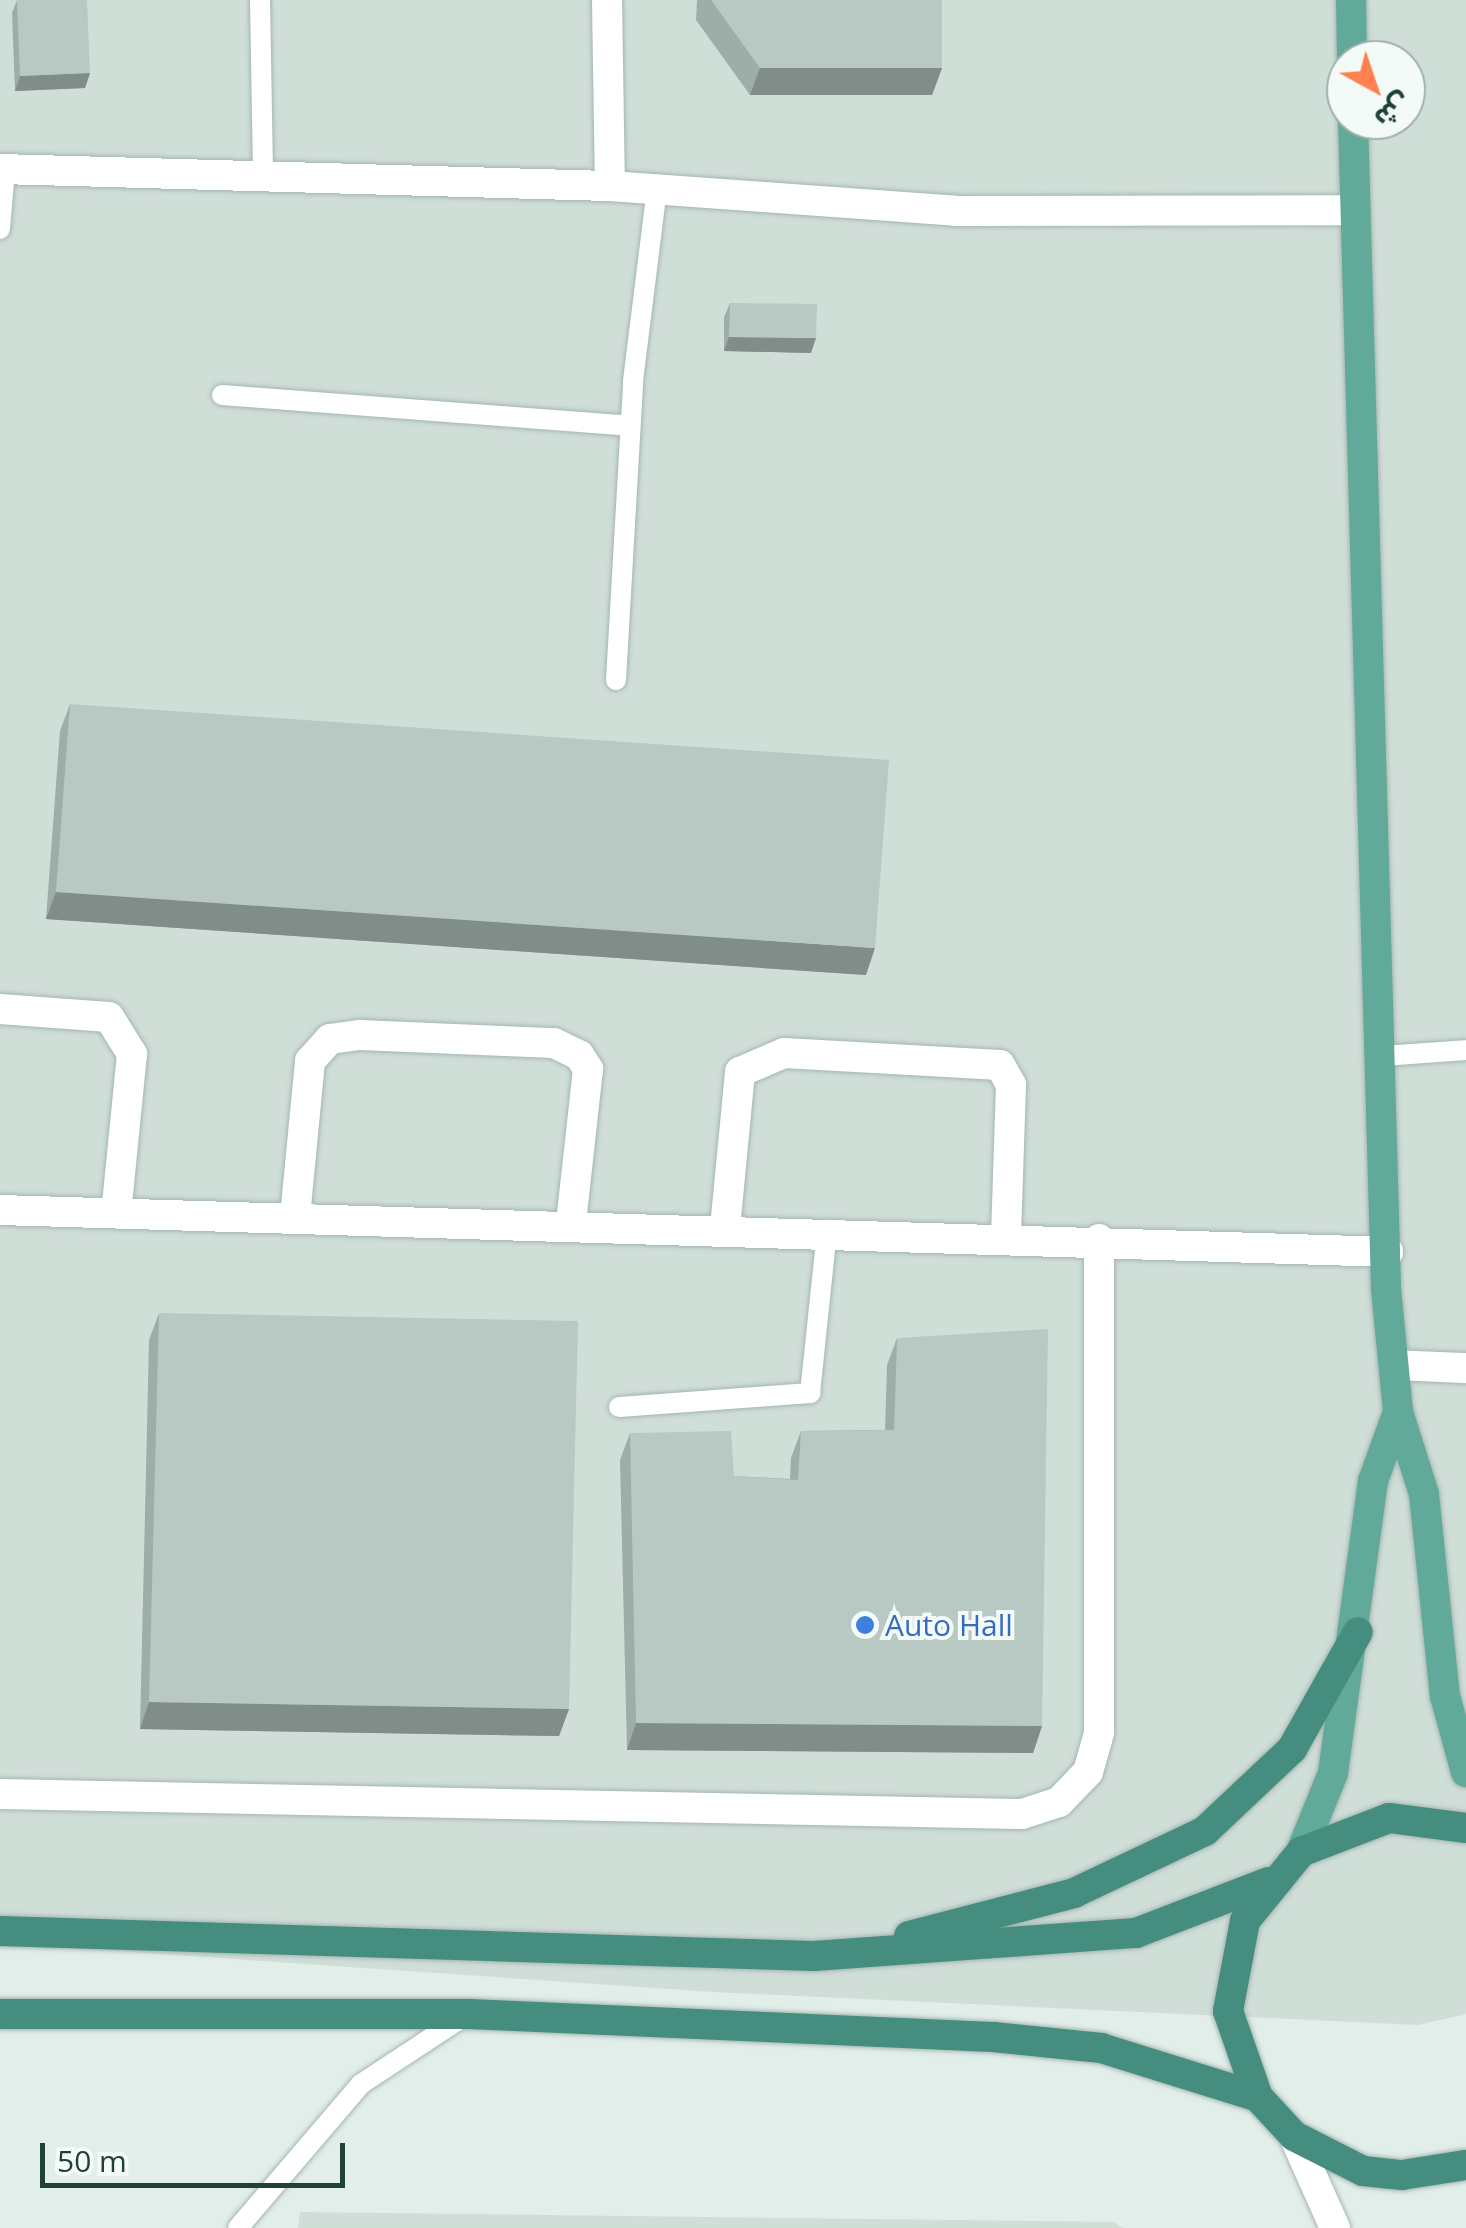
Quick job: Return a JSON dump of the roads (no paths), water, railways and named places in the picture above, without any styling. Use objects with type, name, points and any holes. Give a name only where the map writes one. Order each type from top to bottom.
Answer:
[{"type":"highway","points":[[814,1956],[1074,1893],[1205,1831],[1292,1748],[1358,1632]]},
{"type":"highway","points":[[1466,1828],[1389,1818],[1301,1852],[1270,1882],[1230,1964],[1228,2010],[1258,2097],[1294,2136],[1363,2171],[1402,2176],[1466,2164]]},
{"type":"highway","points":[[0,1931],[814,1956],[1136,1933],[1270,1882]]},
{"type":"highway","points":[[0,2014],[469,2014],[1047,2041],[1154,2061],[1258,2097]]},
{"type":"main road","points":[[1352,0],[1352,40]]},
{"type":"main road","points":[[1353,140],[1394,1365],[1398,1412],[1424,1494],[1446,1696],[1466,1772]]},
{"type":"main road","points":[[1301,1852],[1333,1773],[1358,1632],[1372,1481],[1398,1412]]},
{"type":"street","points":[[607,0],[610,186]]},
{"type":"street","points":[[3,169],[610,186],[956,210],[1355,210]]},
{"type":"street","points":[[0,1009],[109,1017],[132,1054],[116,1212]]},
{"type":"street","points":[[295,1216],[310,1061],[330,1039],[360,1035],[554,1043],[579,1055],[588,1069],[571,1224]]},
{"type":"street","points":[[725,1228],[740,1072],[772,1056],[823,1054],[1000,1065],[1011,1085],[1006,1235]]},
{"type":"street","points":[[0,1210],[1006,1235],[1388,1252]]},
{"type":"street","points":[[0,1794],[1022,1814],[1059,1802],[1088,1772],[1099,1734],[1099,1238]]},
{"type":"street","points":[[1394,1365],[1466,1368]]},
{"type":"street","points":[[1294,2136],[1336,2228]]},
{"type":"lane","points":[[260,0],[263,176]]},
{"type":"lane","points":[[0,229],[3,169]]},
{"type":"lane","points":[[616,680],[630,426],[657,189]]},
{"type":"lane","points":[[222,396],[630,426]]},
{"type":"lane","points":[[1383,1056],[1466,1050]]},
{"type":"lane","points":[[618,1407],[810,1393],[827,1230]]},
{"type":"lane","points":[[239,2227],[361,2084],[469,2014]]},
{"type":"lane","points":[[239,2227],[264,2228]]},
{"type":"place","name":"Auto Hall","points":[[865,1625]]}]
